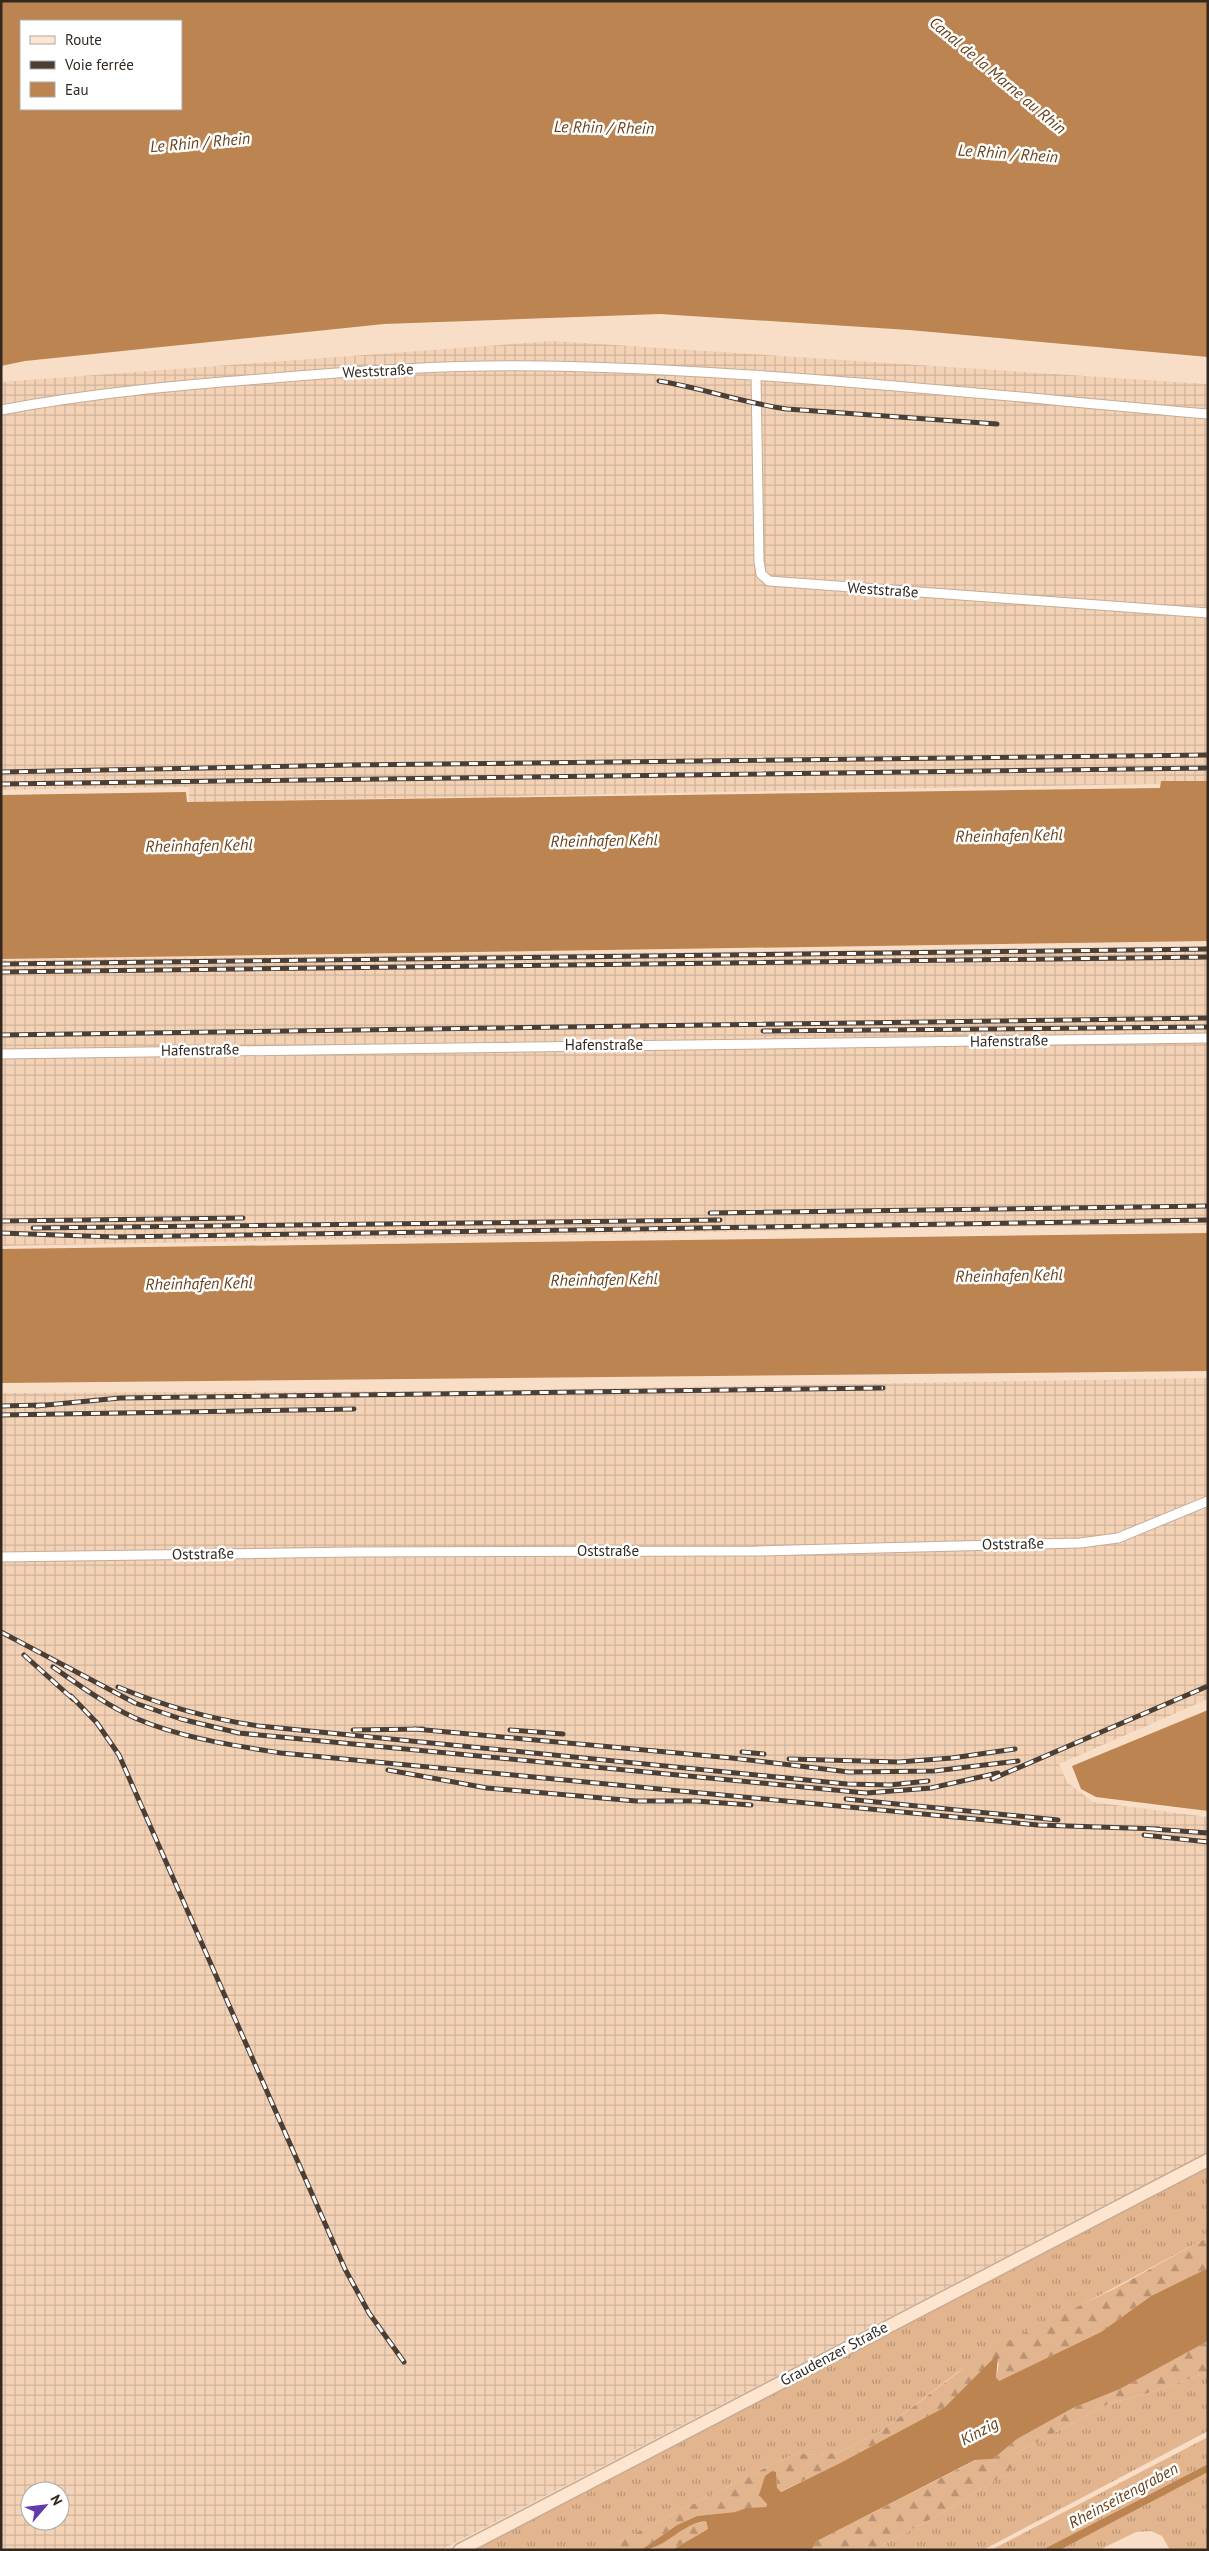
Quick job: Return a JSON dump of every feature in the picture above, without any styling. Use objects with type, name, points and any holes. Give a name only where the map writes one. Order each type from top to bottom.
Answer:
[{"type":"street","name":"Weststraße","points":[[1,410],[51,401],[242,380],[470,366],[548,366],[756,374],[1208,414]]},
{"type":"street","name":"Weststraße","points":[[756,374],[758,561],[761,574],[769,582],[1208,613]]},
{"type":"street","name":"Hafenstraße","points":[[1,1054],[1208,1038]]},
{"type":"street","name":"Oststraße","points":[[1,1557],[348,1552],[757,1551],[1080,1542],[1118,1538],[1208,1501]]},
{"type":"street","name":"Graudenzer Straße","points":[[460,2550],[1208,2160]]},
{"type":"shaded area","points":[[553,341],[1208,384],[1208,783],[189,802],[189,787],[1,790],[1,382]]},
{"type":"shaded area","points":[[1208,946],[1208,1225],[972,1227],[1,1246],[1,960]]},
{"type":"shaded area","points":[[1208,1378],[1208,1699],[1059,1764],[1067,1782],[1093,1802],[1208,1817],[1208,2152],[441,2550],[1,2550],[1,1393],[443,1391]]},
{"type":"green space","points":[[1208,2165],[1208,2237],[959,2371],[881,2431],[840,2452],[820,2455],[798,2453],[602,2550],[470,2550]]},
{"type":"green space","points":[[1208,2237],[1208,2268],[1151,2296],[1101,2332],[999,2381],[996,2380],[999,2362],[945,2407],[842,2462],[780,2492],[777,2488],[776,2473],[766,2507],[746,2508],[735,2512],[697,2516],[677,2525],[641,2550],[602,2550],[798,2453],[820,2455],[840,2452],[881,2431],[985,2352],[1114,2289]]},
{"type":"green space","points":[[1208,2341],[1208,2372],[1155,2391],[1108,2404],[1017,2453],[1013,2465],[1004,2475],[937,2516],[873,2550],[811,2550],[817,2541],[976,2460],[993,2459],[1017,2439],[1073,2408],[1120,2389]]},
{"type":"green space","points":[[1208,2372],[1208,2431],[983,2550],[873,2550],[937,2516],[1004,2475],[1017,2453],[1108,2404],[1155,2391]]},
{"type":"green space","points":[[1208,2437],[1208,2464],[1042,2550],[991,2550]]},
{"type":"green space","points":[[1208,2472],[1208,2550],[1170,2550],[1162,2536],[1151,2531],[1136,2532],[1099,2550],[1060,2550]]},
{"type":"green space","points":[[706,2521],[708,2529],[672,2550],[651,2550],[687,2526]]},
{"type":"water","points":[[1,1],[1208,1],[1208,357],[909,330],[660,314],[384,324],[25,361],[1,366]]},
{"type":"water","name":"Rheinhafen Kehl","points":[[1161,781],[1208,781],[1208,941],[1,959],[1,795],[186,792],[187,802],[1160,788]]},
{"type":"water","name":"Rheinhafen Kehl","points":[[1208,1233],[1208,1371],[1,1383],[1,1249]]},
{"type":"water","points":[[1208,1710],[1208,1811],[1096,1797],[1081,1789],[1072,1766]]},
{"type":"water","name":"Kinzig","points":[[1208,2268],[1208,2341],[1120,2389],[1073,2408],[1017,2439],[993,2459],[975,2460],[817,2541],[811,2550],[672,2550],[708,2529],[706,2521],[689,2526],[658,2546],[641,2550],[677,2525],[697,2516],[735,2512],[746,2508],[766,2507],[767,2504],[759,2495],[765,2476],[772,2471],[776,2472],[777,2488],[781,2492],[945,2407],[998,2354],[996,2379],[999,2381],[1101,2332],[1151,2296]]},
{"type":"water","points":[[1208,2464],[1208,2472],[1060,2550],[1042,2550]]},
{"type":"railway","points":[[659,381],[787,409],[997,424]]},
{"type":"railway","points":[[1,772],[350,765],[1208,755]]},
{"type":"railway","points":[[1,784],[1208,768]]},
{"type":"railway","points":[[1,964],[1208,949]]},
{"type":"railway","points":[[1,972],[1208,957]]},
{"type":"railway","points":[[1,1035],[1208,1018]]},
{"type":"railway","points":[[763,1031],[1208,1027]]},
{"type":"railway","points":[[710,1213],[1208,1206]]},
{"type":"railway","points":[[1,1221],[243,1218]]},
{"type":"railway","points":[[33,1228],[720,1220]]},
{"type":"railway","points":[[1,1233],[115,1237],[1208,1220]]},
{"type":"railway","points":[[36,1406],[120,1398],[883,1388]]},
{"type":"railway","points":[[1,1406],[44,1405]]},
{"type":"railway","points":[[1,1415],[354,1409]]},
{"type":"railway","points":[[1,1632],[135,1703],[181,1719],[239,1733],[866,1793],[931,1788],[998,1773]]},
{"type":"railway","points":[[24,1655],[74,1700]]},
{"type":"railway","points":[[53,1667],[114,1707],[152,1725],[188,1736],[281,1753],[1038,1825],[1159,1829]]},
{"type":"railway","points":[[992,1779],[1208,1686]]},
{"type":"railway","points":[[118,1687],[187,1711],[259,1726],[847,1784],[890,1785],[928,1781]]},
{"type":"railway","points":[[71,1696],[97,1723],[119,1755],[345,2269],[369,2313],[404,2362]]},
{"type":"railway","points":[[415,1729],[732,1758],[849,1772],[934,1771],[1018,1761]]},
{"type":"railway","points":[[353,1730],[423,1729]]},
{"type":"railway","points":[[510,1730],[563,1734]]},
{"type":"railway","points":[[789,1759],[899,1762],[952,1758],[1015,1749]]},
{"type":"railway","points":[[742,1752],[764,1754]]},
{"type":"railway","points":[[388,1770],[487,1788],[636,1801],[696,1801],[751,1805]]},
{"type":"railway","points":[[846,1799],[1058,1820]]},
{"type":"railway","points":[[1153,1829],[1208,1833]]},
{"type":"railway","points":[[1144,1835],[1208,1842]]},
{"type":"water label","name":"Canal de la Marne au Rhin","points":[[998,75]]},
{"type":"water label","name":"Le Rhin / Rhein","points":[[604,127]]},
{"type":"water label","name":"Le Rhin / Rhein","points":[[200,142]]},
{"type":"water label","name":"Le Rhin / Rhein","points":[[1008,153]]},
{"type":"water label","name":"Rheinseitengraben","points":[[1123,2495]]}]
